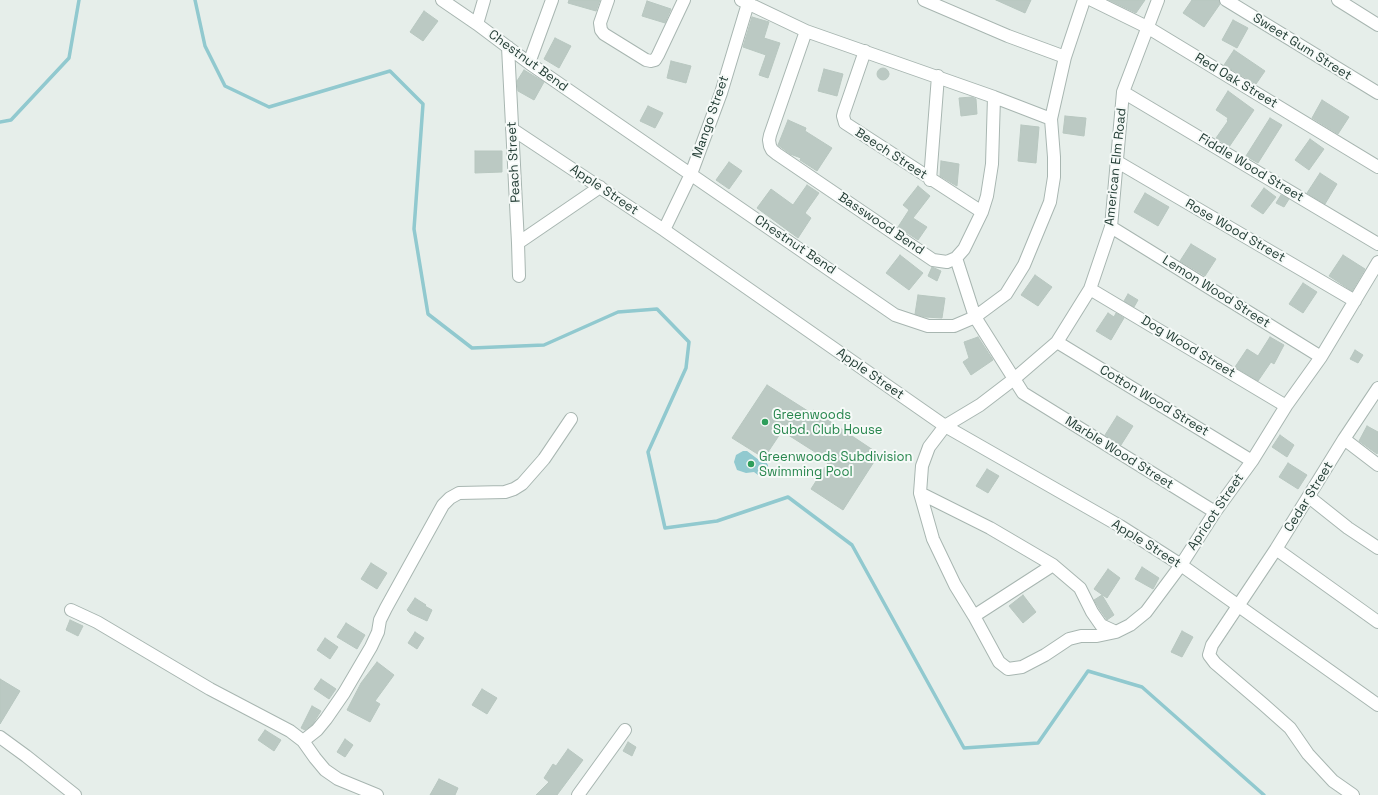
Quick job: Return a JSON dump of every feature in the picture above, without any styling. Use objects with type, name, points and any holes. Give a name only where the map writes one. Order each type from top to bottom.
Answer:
[{"type":"street","name":"Chestnut Bend","points":[[442,0],[530,63],[895,315],[928,326],[954,326],[975,317],[1006,294],[1024,265],[1050,202],[1054,177],[1051,119],[1065,56],[1084,0]]},
{"type":"street","points":[[477,24],[484,0]]},
{"type":"street","points":[[530,63],[552,0]]},
{"type":"street","points":[[608,0],[599,27],[604,34],[646,60],[651,61],[655,60],[658,55],[684,0]]},
{"type":"street","points":[[924,0],[1008,36],[1065,56]]},
{"type":"street","name":"Red Oak Street","points":[[1092,0],[1147,27],[1378,167]]},
{"type":"street","name":"American Elm Road","points":[[1014,379],[1057,342],[1090,289],[1111,227],[1123,92],[1158,0]]},
{"type":"street","name":"Sweet Gum Street","points":[[1226,0],[1378,93]]},
{"type":"street","points":[[1338,0],[1378,25]]},
{"type":"street","points":[[746,1],[806,31],[938,76],[1051,119]]},
{"type":"street","name":"Mango Street","points":[[664,230],[691,174],[721,93],[746,1]]},
{"type":"street","name":"Basswood Bend","points":[[806,31],[770,135],[769,140],[772,150],[934,260],[947,262],[956,258]]},
{"type":"street","name":"Peach Street","points":[[508,47],[518,242],[518,276]]},
{"type":"street","name":"Beech Street","points":[[865,51],[844,112],[843,116],[845,123],[930,180],[982,212]]},
{"type":"street","points":[[930,180],[938,76]]},
{"type":"street","name":"Fiddle Wood Street","points":[[1123,92],[1378,244]]},
{"type":"street","points":[[994,97],[992,164],[987,196],[982,212],[964,249],[956,258],[975,317],[1014,379],[980,405],[944,426],[929,447],[922,466],[920,493],[990,528],[1053,565],[1080,588],[1092,612],[1101,625],[1116,632]]},
{"type":"street","name":"Apple Street","points":[[512,129],[664,230],[944,426],[1120,526],[1181,565],[1378,705]]},
{"type":"street","name":"Rose Wood Street","points":[[1116,161],[1355,301]]},
{"type":"street","points":[[518,242],[600,188]]},
{"type":"street","name":"Lemon Wood Street","points":[[1111,227],[1321,357]]},
{"type":"street","name":"Apricot Street","points":[[920,493],[933,539],[955,585],[999,662],[1008,669],[1022,667],[1045,655],[1069,639],[1080,636],[1097,636],[1116,632],[1130,625],[1146,612],[1181,565],[1215,512],[1252,461],[1286,406],[1321,357],[1378,262]]},
{"type":"street","name":"Dog Wood Street","points":[[1090,289],[1286,406]]},
{"type":"street","name":"Cotton Wood Street","points":[[1057,342],[1252,461]]},
{"type":"street","name":"Marble Wood Street","points":[[1014,379],[1023,393],[1215,512]]},
{"type":"street","name":"Cedar Street","points":[[1353,795],[1333,781],[1308,754],[1290,728],[1214,663],[1209,655],[1212,645],[1276,549],[1344,439],[1378,388]]},
{"type":"street","points":[[303,741],[317,730],[326,719],[344,693],[371,648],[378,632],[380,620],[386,608],[443,505],[450,498],[459,493],[505,492],[522,484],[544,459],[571,419]]},
{"type":"street","points":[[1344,439],[1378,465]]},
{"type":"street","points":[[1309,497],[1348,528],[1378,548]]},
{"type":"street","points":[[1276,549],[1378,622]]},
{"type":"street","points":[[974,616],[1053,565]]},
{"type":"street","points":[[71,610],[97,622],[210,689],[290,731],[303,741],[325,770],[338,779],[377,795]]},
{"type":"street","points":[[578,795],[625,730]]},
{"type":"street","points":[[0,737],[75,795]]},
{"type":"water","name":"Greenwoods Subdivision Swimming Pool","points":[[743,451],[747,451],[759,460],[766,462],[768,465],[768,471],[764,475],[758,475],[754,472],[746,473],[737,470],[734,462],[736,455]]},
{"type":"building","points":[[569,0],[600,0],[596,11],[568,3]]},
{"type":"building","points":[[996,0],[1031,0],[1025,13]]},
{"type":"building","points":[[1109,0],[1145,0],[1136,13]]},
{"type":"building","points":[[1192,0],[1219,0],[1220,4],[1204,27],[1183,13]]},
{"type":"building","points":[[647,1],[671,9],[665,23],[642,16]]},
{"type":"building","points":[[424,11],[438,21],[423,41],[410,32]]},
{"type":"building","points":[[752,17],[769,22],[764,38],[780,43],[768,78],[759,75],[766,55],[743,47]]},
{"type":"building","points":[[1233,20],[1248,28],[1237,48],[1222,40]]},
{"type":"building","points":[[555,38],[571,46],[559,68],[544,59]]},
{"type":"building","points":[[1234,50],[1265,71],[1256,84],[1224,65]]},
{"type":"building","points":[[671,61],[691,66],[686,83],[667,78]]},
{"type":"building","points":[[881,68],[885,68],[889,74],[885,80],[881,80],[877,76],[877,72]]},
{"type":"building","points":[[824,69],[843,74],[837,96],[818,91]]},
{"type":"building","points":[[524,70],[544,82],[534,100],[518,91],[517,81]]},
{"type":"building","points":[[1228,91],[1254,110],[1229,147],[1216,138],[1228,121],[1228,118],[1216,110]]},
{"type":"building","points":[[972,97],[976,99],[977,114],[961,116],[959,98]]},
{"type":"building","points":[[1322,100],[1349,117],[1338,134],[1312,118]]},
{"type":"building","points":[[648,106],[663,113],[655,128],[640,121]]},
{"type":"building","points":[[1065,116],[1086,118],[1084,136],[1063,133]]},
{"type":"building","points":[[1270,118],[1282,125],[1258,163],[1246,156]]},
{"type":"building","points":[[788,120],[806,128],[805,131],[832,148],[817,171],[800,160],[801,158],[790,154],[778,145]]},
{"type":"building","points":[[1021,125],[1039,127],[1036,163],[1018,161]]},
{"type":"building","points":[[1310,139],[1324,149],[1309,170],[1295,160]]},
{"type":"building","points":[[475,151],[502,151],[502,172],[475,173]]},
{"type":"building","points":[[941,161],[959,164],[957,186],[940,176]]},
{"type":"building","points":[[729,162],[742,171],[729,189],[716,180]]},
{"type":"building","points":[[1320,173],[1337,184],[1325,204],[1307,193]]},
{"type":"building","points":[[807,185],[819,193],[805,213],[811,218],[798,238],[757,208],[771,189],[793,205]]},
{"type":"building","points":[[918,186],[930,196],[913,218],[927,227],[918,240],[898,227],[909,210],[903,205]]},
{"type":"building","points":[[1264,188],[1276,197],[1263,214],[1251,206]]},
{"type":"building","points":[[1145,193],[1169,207],[1158,226],[1134,212]]},
{"type":"building","points":[[1281,195],[1289,199],[1284,207],[1276,203]]},
{"type":"building","points":[[1191,244],[1216,259],[1205,276],[1180,261]]},
{"type":"building","points":[[900,255],[923,273],[909,290],[886,273]]},
{"type":"building","points":[[1343,255],[1365,269],[1352,291],[1329,276]]},
{"type":"building","points":[[932,267],[941,271],[937,281],[928,276]]},
{"type":"building","points":[[1035,275],[1052,287],[1038,306],[1021,295]]},
{"type":"building","points":[[1303,283],[1317,292],[1303,313],[1289,304]]},
{"type":"building","points":[[1128,294],[1138,300],[1134,307],[1124,301]]},
{"type":"building","points":[[918,295],[945,298],[942,318],[925,317],[915,314]]},
{"type":"building","points":[[1108,313],[1114,317],[1116,313],[1124,318],[1111,340],[1096,331]]},
{"type":"building","points":[[978,337],[993,360],[971,375],[963,362],[969,358],[964,342]]},
{"type":"building","points":[[1270,337],[1284,345],[1274,364],[1271,362],[1258,381],[1235,367],[1247,349],[1258,356]]},
{"type":"building","points":[[1355,350],[1363,355],[1358,363],[1350,359]]},
{"type":"building","points":[[767,385],[811,413],[813,410],[879,454],[843,510],[811,489],[829,461],[782,431],[764,458],[732,438]]},
{"type":"building","points":[[1117,416],[1133,426],[1121,445],[1105,435]]},
{"type":"building","points":[[1367,426],[1378,432],[1377,454],[1359,441]]},
{"type":"building","points":[[1280,435],[1294,445],[1287,457],[1272,447]]},
{"type":"building","points":[[1288,463],[1307,475],[1298,489],[1279,477]]},
{"type":"building","points":[[987,469],[999,476],[988,493],[976,486]]},
{"type":"building","points":[[371,563],[387,573],[377,589],[361,579]]},
{"type":"building","points":[[1142,567],[1159,578],[1153,589],[1135,579]]},
{"type":"building","points":[[1108,569],[1120,578],[1107,598],[1094,589]]},
{"type":"building","points":[[1023,595],[1036,612],[1023,623],[1009,606]]},
{"type":"building","points":[[1102,595],[1114,615],[1107,620],[1094,600]]},
{"type":"building","points":[[415,598],[432,610],[427,621],[407,610]]},
{"type":"building","points":[[70,620],[83,626],[78,636],[66,630]]},
{"type":"building","points":[[346,623],[365,635],[357,649],[337,637]]},
{"type":"building","points":[[1182,631],[1193,637],[1182,657],[1171,652]]},
{"type":"building","points":[[415,632],[424,638],[417,649],[408,643]]},
{"type":"building","points":[[325,638],[338,647],[330,659],[317,650]]},
{"type":"building","points":[[377,662],[394,675],[375,701],[380,704],[370,722],[347,710],[361,683]]},
{"type":"building","points":[[0,679],[20,691],[0,724]]},
{"type":"building","points":[[321,679],[336,689],[329,699],[314,689]]},
{"type":"building","points":[[482,689],[497,698],[487,714],[472,705]]},
{"type":"building","points":[[312,706],[321,711],[312,725],[305,730],[301,728]]},
{"type":"building","points":[[265,730],[281,740],[274,751],[258,740]]},
{"type":"building","points":[[345,739],[353,745],[345,757],[337,752]]},
{"type":"building","points":[[628,742],[636,747],[632,756],[623,751]]},
{"type":"building","points":[[568,749],[583,760],[557,795],[536,795],[549,782],[544,778],[553,764],[556,766]]},
{"type":"building","points":[[439,779],[458,788],[455,795],[430,795]]},
{"type":"waterway","points":[[0,122],[11,120],[69,58],[79,0]]},
{"type":"waterway","points":[[195,0],[205,46],[225,86],[269,107],[390,71],[423,104],[414,229],[428,314],[472,348],[544,345],[618,312],[657,309],[689,342],[686,368],[648,452],[665,528],[717,521],[788,497],[852,545],[964,748],[1038,743],[1088,671],[1142,687],[1264,795]]},
{"type":"place","name":"Greenwoods Subd. Club House","points":[[765,422]]},
{"type":"place","name":"Greenwoods Subdivision Swimming Pool","points":[[751,464]]}]
